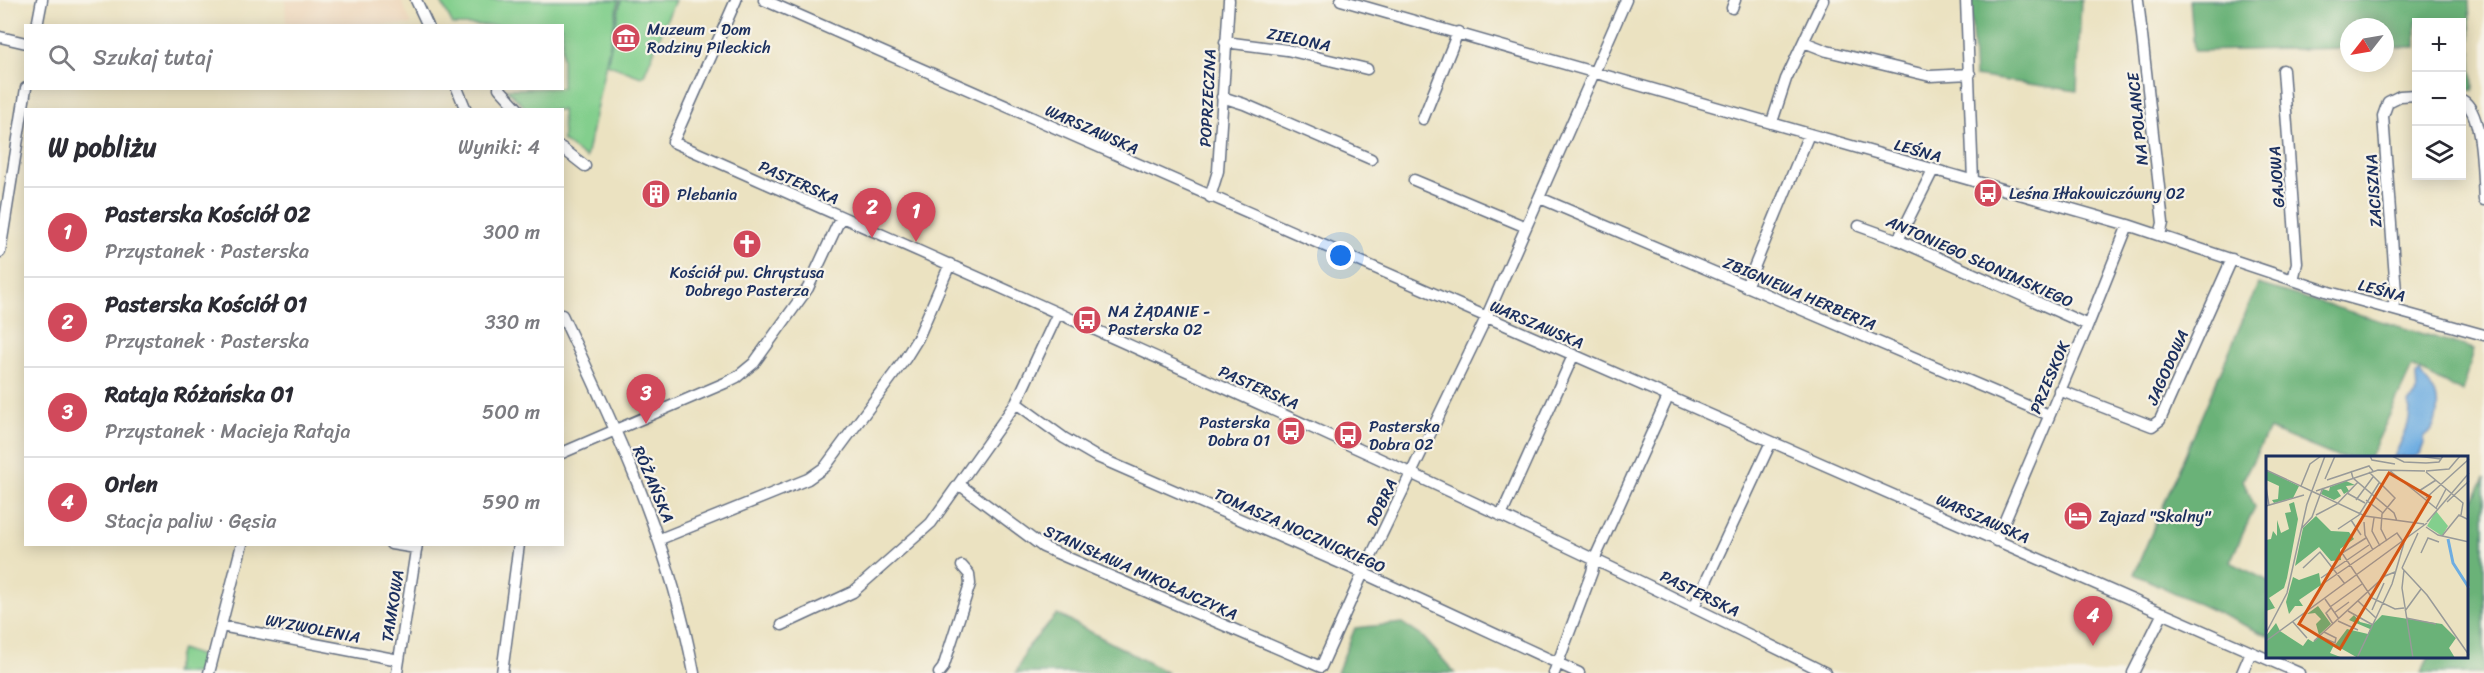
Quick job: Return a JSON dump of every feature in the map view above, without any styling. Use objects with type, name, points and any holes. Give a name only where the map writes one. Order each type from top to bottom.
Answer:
[{"type":"street","points":[[37,24],[42,0]]},
{"type":"street","points":[[416,0],[427,24]]},
{"type":"street","name":"PASTERSKA","points":[[736,0],[673,142],[950,264],[1411,473],[1595,558],[1826,673]]},
{"type":"street","name":"WARSZAWSKA","points":[[764,0],[2299,673]]},
{"type":"street","name":"POPRZECZNA","points":[[1210,197],[1218,171],[1228,0]]},
{"type":"street","name":"LEŚNA","points":[[1341,0],[2128,225],[2329,292],[2484,335]]},
{"type":"street","name":"DOBRA","points":[[1321,667],[1363,573],[1486,318],[1626,0]]},
{"type":"street","points":[[1772,122],[1786,79],[1823,0]]},
{"type":"street","points":[[1965,0],[1973,181]]},
{"type":"street","name":"NA POLANCE","points":[[2138,0],[2163,223],[2160,235]]},
{"type":"street","points":[[1423,119],[1458,32]]},
{"type":"street","points":[[0,36],[24,42]]},
{"type":"street","name":"ZIELONA","points":[[1225,42],[1287,50],[1367,69]]},
{"type":"street","points":[[1804,42],[1827,51],[1930,76],[1970,74]]},
{"type":"street","name":"GAJOWA","points":[[2283,70],[2297,263],[2293,280]]},
{"type":"street","points":[[0,252],[5,181],[26,90]]},
{"type":"street","points":[[458,90],[465,108]]},
{"type":"street","points":[[501,90],[517,108]]},
{"type":"street","name":"ZACISZNA","points":[[2393,308],[2396,292],[2383,116],[2388,102],[2400,96],[2412,95]]},
{"type":"street","points":[[1222,98],[1244,104],[1371,159]]},
{"type":"street","points":[[2466,104],[2471,108],[2480,136],[2484,200]]},
{"type":"street","points":[[1746,287],[1809,134]]},
{"type":"street","points":[[564,150],[585,166]]},
{"type":"street","points":[[1898,240],[1933,170]]},
{"type":"street","points":[[1414,180],[1526,227]]},
{"type":"street","name":"ZBIGNIEWA HERBERTA","points":[[1540,198],[2049,415]]},
{"type":"street","points":[[564,452],[725,383],[745,372],[754,363],[808,288],[841,217]]},
{"type":"street","name":"PRZESKOK","points":[[1996,541],[2128,225]]},
{"type":"street","name":"ANTONIEGO SŁONIMSKIEGO","points":[[1859,226],[1898,240],[2088,325]]},
{"type":"street","name":"JAGODOWA","points":[[2059,390],[2152,426],[2160,420],[2232,259]]},
{"type":"street","points":[[660,539],[808,479],[825,467],[918,338],[950,264]]},
{"type":"street","points":[[782,625],[853,592],[922,532],[960,485],[1017,403],[1058,313]]},
{"type":"street","name":"RÓŻAŃSKA","points":[[564,319],[614,429],[660,539],[681,609],[694,673]]},
{"type":"street","points":[[1501,516],[1573,356]]},
{"type":"street","points":[[1556,668],[1595,558],[1668,398]]},
{"type":"street","name":"TOMASZA NOCZNICKIEGO","points":[[1017,403],[1064,438],[1095,456],[1363,573],[1556,668],[1579,673]]},
{"type":"street","points":[[1695,607],[1771,442]]},
{"type":"street","name":"STANISŁAWA MIKOŁAJCZYKA","points":[[960,485],[1043,547],[1321,667]]},
{"type":"street","points":[[209,673],[241,546]]},
{"type":"street","name":"TAMKOWA","points":[[397,673],[417,546]]},
{"type":"street","points":[[502,673],[519,546]]},
{"type":"street","points":[[939,673],[943,668],[970,584],[969,574],[962,566]]},
{"type":"street","points":[[2133,673],[2163,613]]},
{"type":"street","name":"WYZWOLENIA","points":[[221,626],[399,660]]},
{"type":"street","points":[[2242,673],[2251,652]]},
{"type":"shaded area","points":[[285,0],[401,0],[412,24],[286,24]]},
{"type":"green space","points":[[440,0],[619,0],[586,158],[564,142],[564,108],[526,108],[507,90],[564,90],[564,24],[452,24]]},
{"type":"green space","points":[[621,0],[675,0],[644,75],[641,77],[607,64]]},
{"type":"green space","points":[[1970,0],[2081,0],[2077,91],[1975,76]]},
{"type":"green space","points":[[2190,0],[2469,0],[2473,90],[2466,91],[2466,18],[2412,18],[2412,47],[2394,47],[2394,18],[2340,18],[2340,48],[2194,51]]},
{"type":"green space","points":[[2258,284],[2474,349],[2463,392],[2412,367],[2370,456],[2335,456],[2269,429],[2243,480],[2255,507],[2230,562],[2266,580],[2266,635],[2134,574]]},
{"type":"green space","points":[[2484,478],[2484,673],[2421,673],[2428,658],[2469,658],[2469,508]]},
{"type":"green space","points":[[1057,614],[1168,673],[1016,673],[1027,648]]},
{"type":"green space","points":[[1402,623],[1423,637],[1455,673],[1337,673],[1355,628]]},
{"type":"green space","points":[[181,649],[208,658],[204,673],[174,673]]},
{"type":"water","points":[[2420,373],[2435,393],[2437,411],[2435,424],[2424,437],[2420,454],[2394,456],[2408,425],[2409,404],[2417,393],[2416,375]]},
{"type":"place","name":"Muzeum - Dom Rodziny Pileckich","points":[[626,38]]},
{"type":"place","name":"Leśna Iłłakowiczówny 02","points":[[1988,193]]},
{"type":"place","name":"Plebania","points":[[656,194]]},
{"type":"place","name":"Pasterska Kościół 01","points":[[872,238]]},
{"type":"place","name":"Pasterska Kościół 02","points":[[916,242]]},
{"type":"place","name":"Kościół pw. Chrystusa Dobrego Pasterza","points":[[747,244]]},
{"type":"place","name":"NA ŻĄDANIE - Pasterska 02","points":[[1087,320]]},
{"type":"place","name":"Rataja Różańska 01","points":[[646,424]]},
{"type":"place","name":"Pasterska Dobra 01","points":[[1291,431]]},
{"type":"place","name":"Pasterska Dobra 02","points":[[1348,435]]},
{"type":"place","name":"Zajazd \"Skalny\"","points":[[2078,516]]},
{"type":"place","name":"Orlen","points":[[2093,646]]}]
